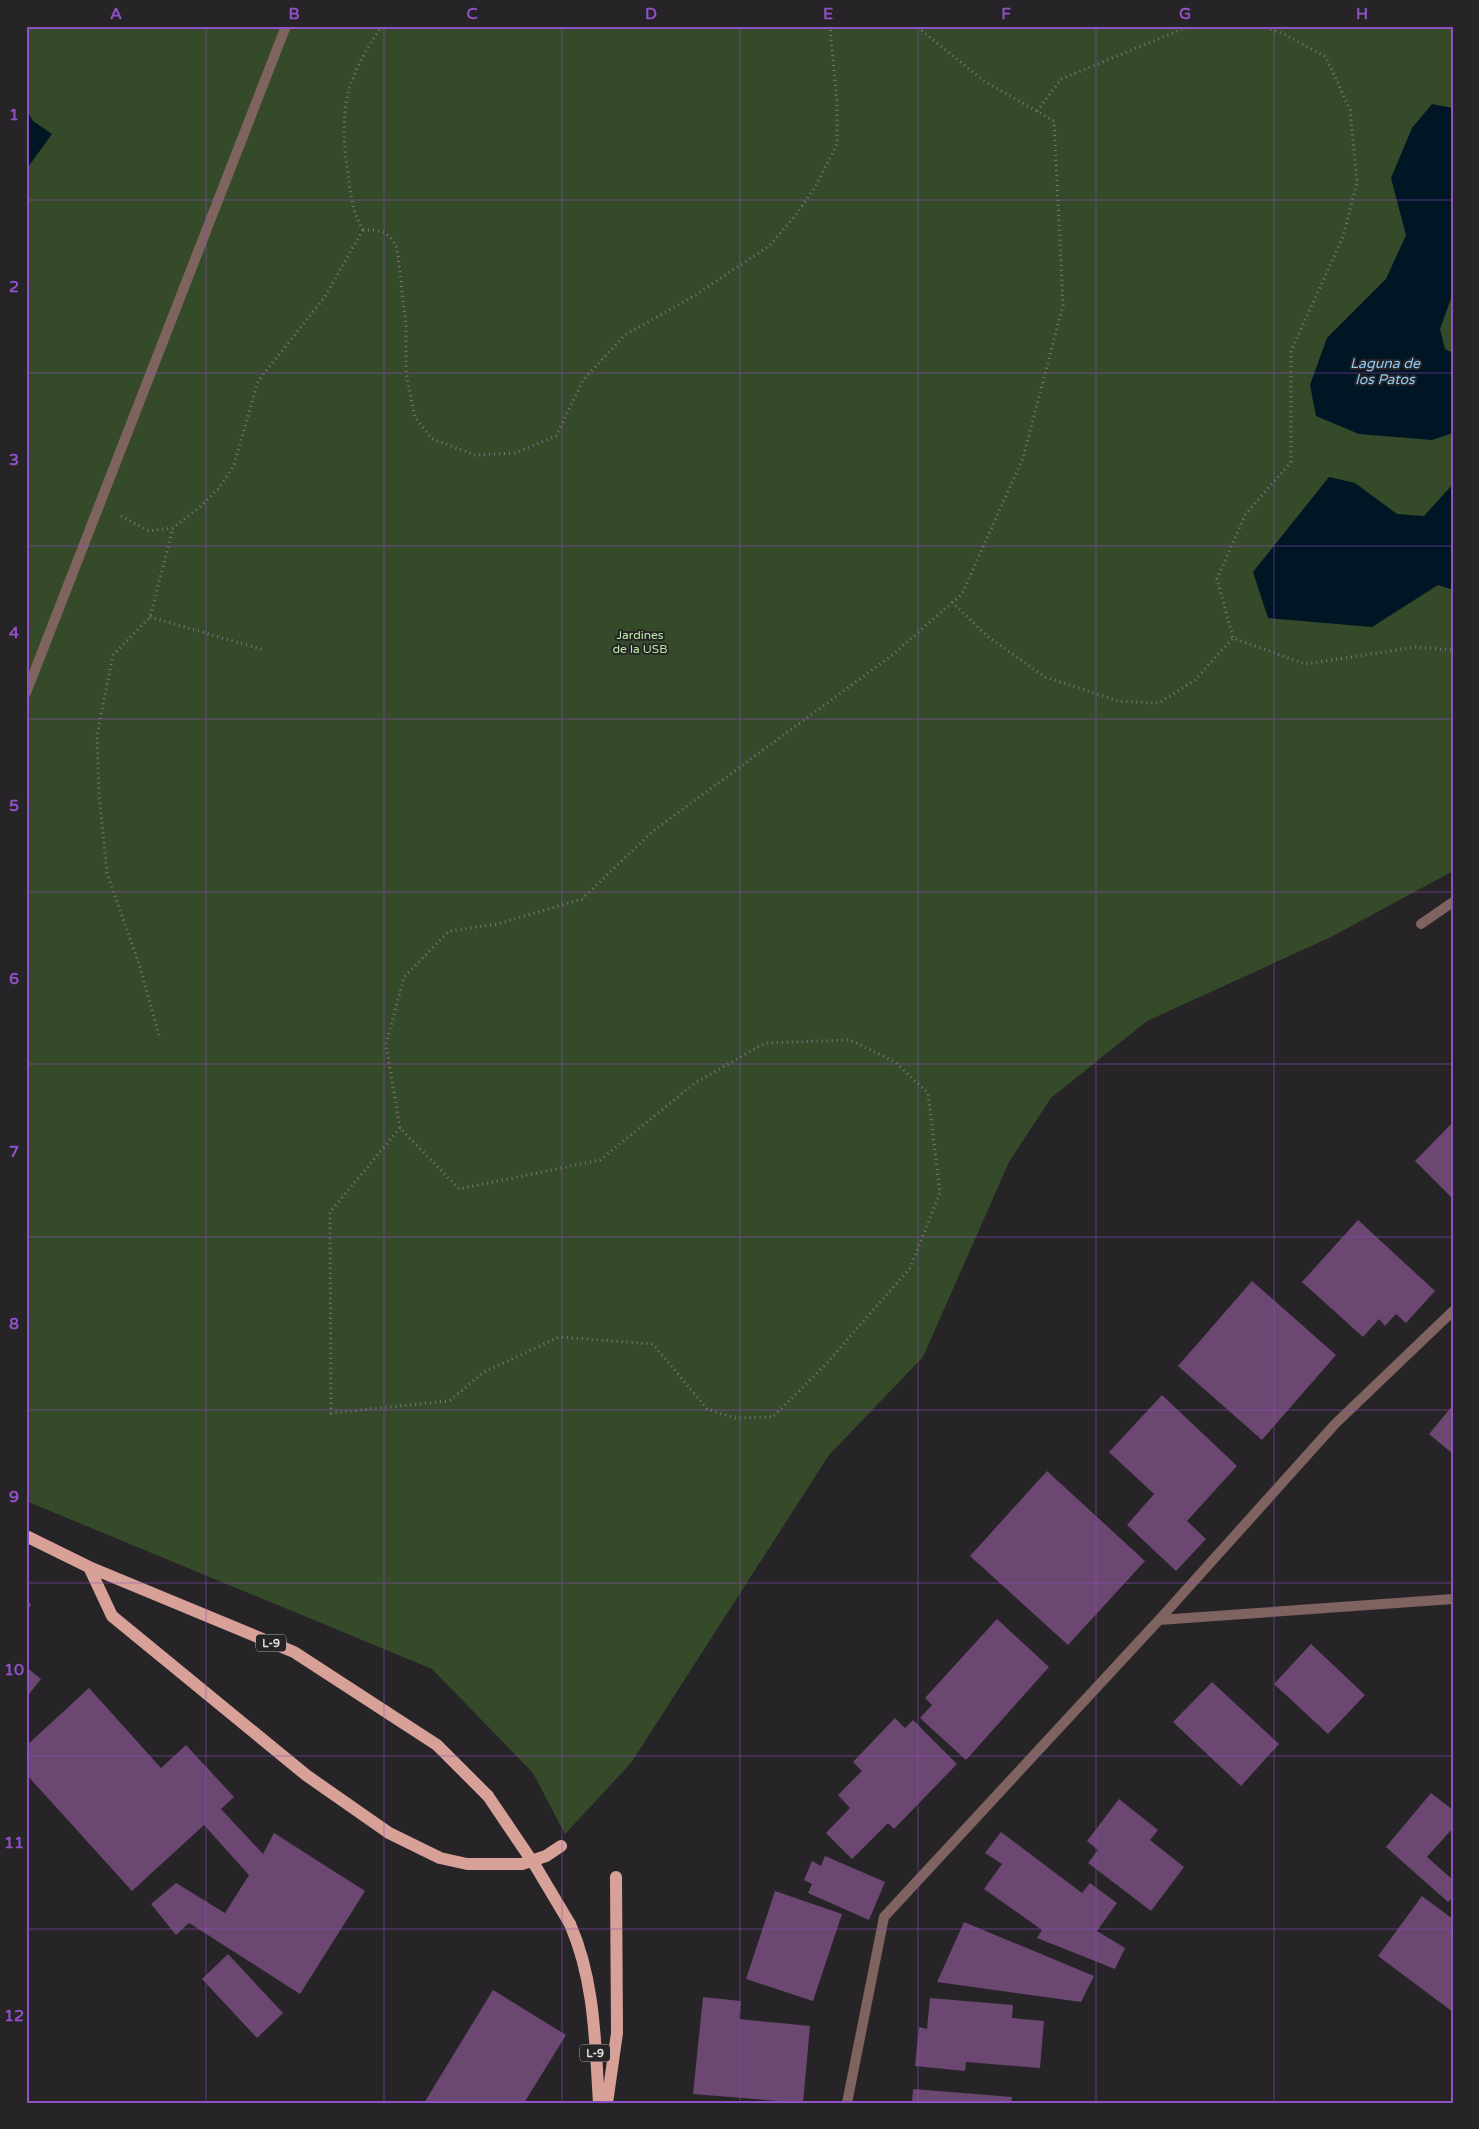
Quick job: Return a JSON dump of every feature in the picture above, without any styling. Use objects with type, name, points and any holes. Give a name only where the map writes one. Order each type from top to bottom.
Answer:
[{"type":"main road","name":"L-9","points":[[26,1536],[89,1567],[294,1652],[438,1745],[488,1796],[536,1867],[570,1924],[582,1950],[592,2004],[598,2103]]},
{"type":"main road","points":[[89,1567],[112,1616],[306,1775],[388,1833],[440,1858],[467,1864],[522,1864],[546,1856],[561,1846]]},
{"type":"main road","points":[[607,2103],[617,2033],[616,1877]]},
{"type":"street","points":[[26,693],[286,26]]},
{"type":"street","points":[[1420,924],[1453,902]]},
{"type":"street","points":[[847,2103],[884,1917],[1159,1620],[1335,1424],[1453,1311]]},
{"type":"street","points":[[1159,1620],[1453,1599]]},
{"type":"path","points":[[363,230],[354,214],[342,135],[346,96],[365,50],[382,26]]},
{"type":"path","points":[[363,230],[384,230],[392,238],[397,248],[406,325],[406,373],[415,417],[432,439],[475,455],[515,453],[556,436],[583,380],[625,335],[694,296],[769,246],[795,216],[816,186],[837,144],[837,102],[830,26]]},
{"type":"path","points":[[400,1128],[330,1212],[331,1413],[449,1400],[484,1372],[559,1338],[653,1344],[707,1409],[735,1418],[773,1417],[825,1365],[910,1268],[940,1193],[928,1093],[895,1062],[850,1040],[765,1044],[695,1083],[600,1160],[459,1189],[400,1128],[386,1045],[404,977],[449,931],[498,924],[582,899],[653,831],[891,656],[962,594],[1023,458],[1063,305],[1054,121],[984,81],[916,26]]},
{"type":"path","points":[[1037,111],[1061,79],[1171,33],[1194,26]]},
{"type":"path","points":[[1234,638],[1217,579],[1245,515],[1291,462],[1291,352],[1343,237],[1358,182],[1350,110],[1326,57],[1284,34],[1261,26]]},
{"type":"path","points":[[100,505],[149,531],[173,528],[201,506],[219,488],[234,465],[258,382],[324,298],[363,230]]},
{"type":"path","points":[[159,1035],[140,967],[107,873],[99,795],[97,735],[113,655],[150,617],[173,528]]},
{"type":"path","points":[[952,602],[987,636],[1045,677],[1118,701],[1158,703],[1195,680],[1234,638]]},
{"type":"path","points":[[150,617],[264,650]]},
{"type":"path","points":[[1234,638],[1305,664],[1416,647],[1453,650]]},
{"type":"green space","name":"Jardines de la USB","points":[[26,26],[1453,26],[1453,871],[1333,936],[1147,1021],[1051,1098],[1009,1162],[923,1357],[829,1455],[631,1763],[565,1834],[533,1773],[432,1669],[26,1501]]},
{"type":"water","name":"Laguna de los Patos","points":[[1432,104],[1453,108],[1453,293],[1440,329],[1445,349],[1453,353],[1453,433],[1432,440],[1359,434],[1316,416],[1310,385],[1327,338],[1386,279],[1406,235],[1391,178],[1412,128]]},
{"type":"water","points":[[26,109],[33,121],[52,134],[26,170]]},
{"type":"water","points":[[1329,477],[1355,483],[1397,514],[1424,516],[1453,484],[1453,590],[1438,585],[1372,627],[1268,618],[1253,572]]},
{"type":"building","points":[[1453,1122],[1453,1199],[1415,1161]]},
{"type":"building","points":[[1358,1220],[1435,1291],[1406,1323],[1396,1314],[1385,1326],[1379,1319],[1363,1337],[1302,1282]]},
{"type":"building","points":[[1252,1281],[1336,1355],[1262,1440],[1178,1366]]},
{"type":"building","points":[[1162,1395],[1237,1466],[1187,1521],[1206,1539],[1176,1571],[1127,1525],[1154,1494],[1109,1452]]},
{"type":"building","points":[[1453,1405],[1453,1454],[1429,1434]]},
{"type":"building","points":[[1047,1471],[1145,1561],[1068,1645],[970,1556]]},
{"type":"building","points":[[26,1601],[31,1604],[26,1614]]},
{"type":"building","points":[[997,1619],[1049,1667],[966,1760],[920,1718],[932,1705],[925,1698]]},
{"type":"building","points":[[1311,1644],[1365,1695],[1328,1734],[1274,1684]]},
{"type":"building","points":[[26,1667],[41,1679],[26,1698]]},
{"type":"building","points":[[1212,1682],[1279,1744],[1241,1786],[1173,1722]]},
{"type":"building","points":[[89,1688],[161,1768],[186,1745],[234,1797],[221,1809],[263,1854],[274,1833],[365,1891],[300,1994],[189,1923],[176,1935],[151,1904],[176,1883],[225,1913],[249,1875],[204,1825],[132,1891],[26,1774],[26,1746]]},
{"type":"building","points":[[895,1718],[905,1728],[913,1720],[957,1764],[894,1829],[888,1823],[852,1859],[826,1833],[850,1808],[838,1795],[862,1771],[853,1762]]},
{"type":"building","points":[[1431,1793],[1453,1810],[1453,1828],[1427,1857],[1453,1880],[1453,1897],[1448,1902],[1386,1847]]},
{"type":"building","points":[[1119,1799],[1158,1830],[1150,1840],[1184,1867],[1151,1911],[1088,1863],[1098,1850],[1087,1841]]},
{"type":"building","points":[[1001,1832],[1082,1893],[1090,1883],[1117,1903],[1097,1931],[1125,1948],[1115,1969],[1037,1938],[1042,1930],[984,1889],[1002,1864],[985,1853]]},
{"type":"building","points":[[825,1856],[885,1882],[869,1920],[808,1893],[812,1884],[804,1880],[812,1861],[821,1866]]},
{"type":"building","points":[[775,1891],[842,1914],[813,2001],[746,1979]]},
{"type":"building","points":[[1422,1896],[1453,1919],[1453,2012],[1378,1956]]},
{"type":"building","points":[[964,1922],[1094,1976],[1081,2002],[937,1982]]},
{"type":"building","points":[[228,1954],[283,2013],[257,2038],[202,1979]]},
{"type":"building","points":[[493,1990],[566,2035],[524,2103],[424,2103]]},
{"type":"building","points":[[703,1997],[741,2001],[739,2019],[810,2026],[803,2103],[693,2094]]},
{"type":"building","points":[[930,1998],[1013,2005],[1012,2018],[1044,2021],[1040,2068],[966,2062],[965,2071],[915,2066],[919,2027],[927,2029]]},
{"type":"building","points":[[913,2089],[1012,2097],[1011,2103],[912,2103]]}]
